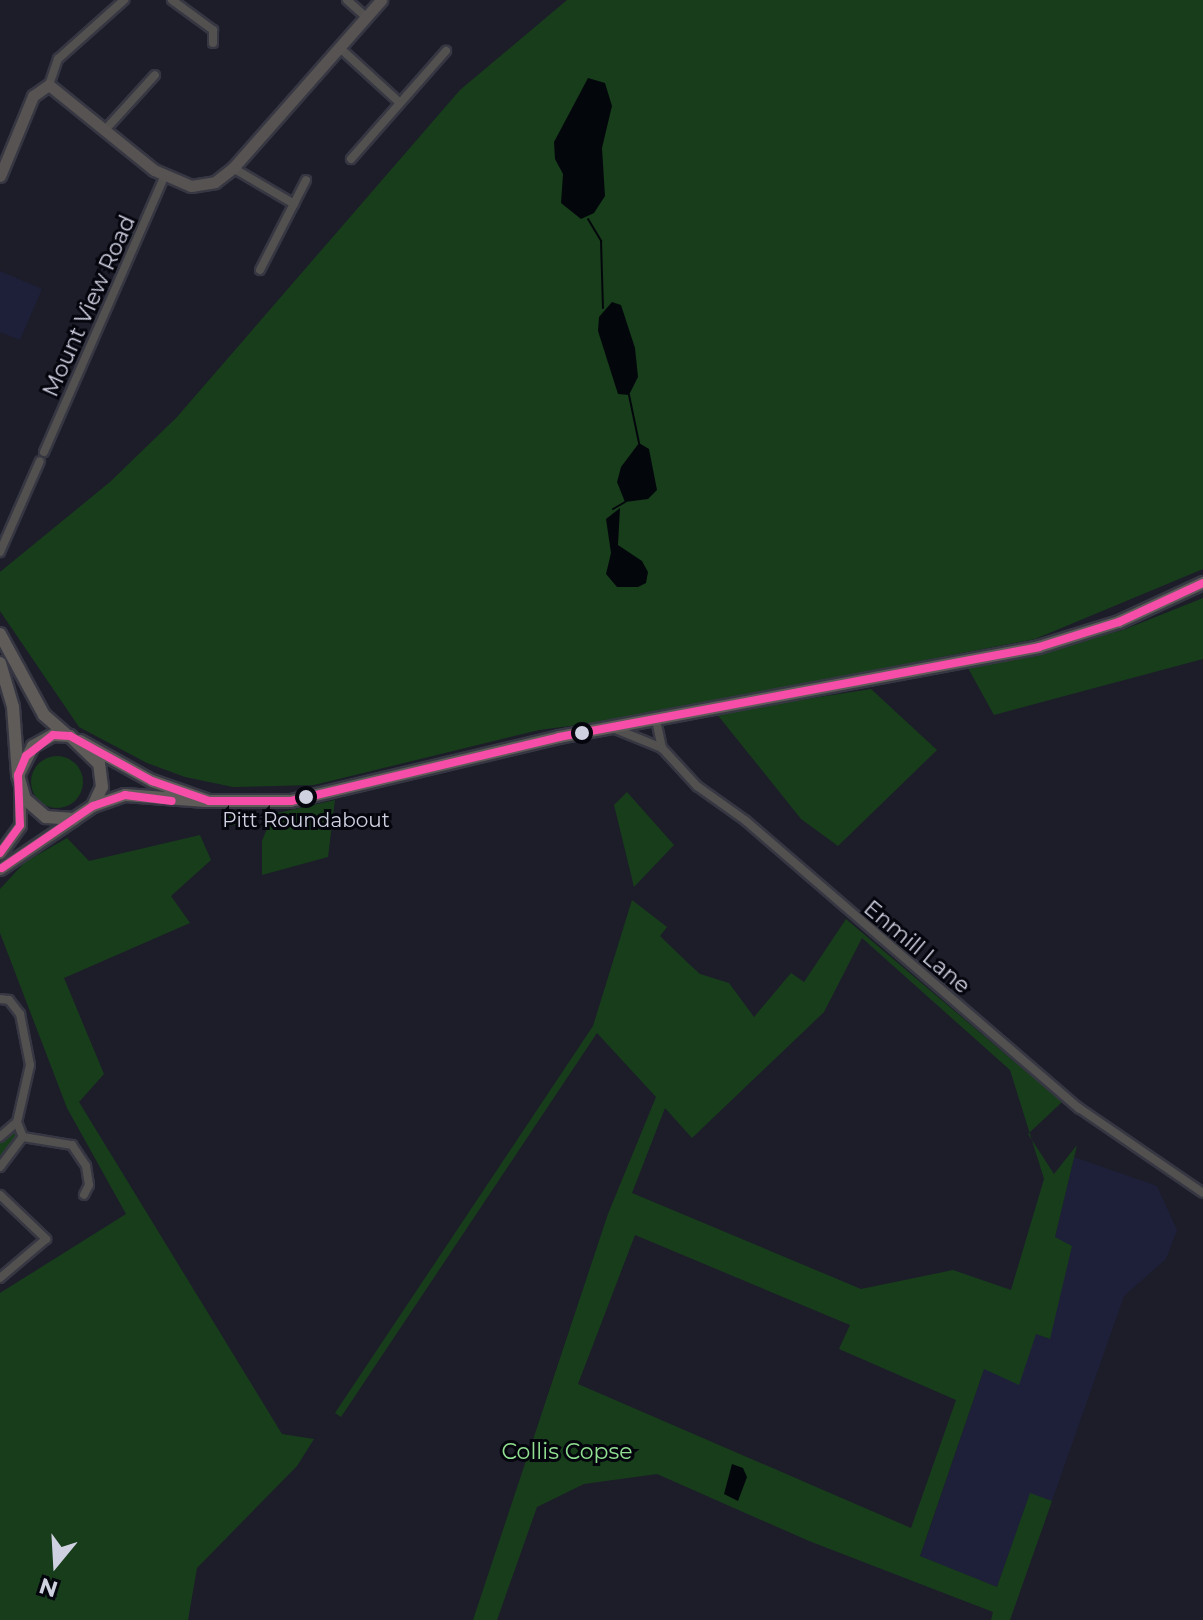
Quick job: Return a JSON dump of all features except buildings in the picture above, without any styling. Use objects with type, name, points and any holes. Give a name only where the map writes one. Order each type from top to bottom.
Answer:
[{"type":"main road","points":[[0,663],[13,707],[19,780],[39,814],[74,819],[93,806],[133,795],[209,801],[291,801],[612,728],[1039,647],[1119,622],[1203,583]]},
{"type":"main road","points":[[0,634],[44,715],[75,739],[99,764],[102,778],[93,806]]},
{"type":"main road","points":[[19,780],[33,746],[53,735],[75,739],[152,781],[209,801]]},
{"type":"street","points":[[0,176],[33,96],[49,85],[58,59],[124,0]]},
{"type":"street","points":[[172,0],[213,30]]},
{"type":"street","points":[[347,0],[367,18]]},
{"type":"street","points":[[49,85],[165,175],[199,186],[233,168],[381,0]]},
{"type":"street","points":[[213,30],[225,27]]},
{"type":"street","points":[[213,30],[213,43]]},
{"type":"street","points":[[340,48],[399,102]]},
{"type":"street","points":[[351,159],[446,51]]},
{"type":"street","points":[[105,130],[155,75]]},
{"type":"street","points":[[233,168],[294,204]]},
{"type":"street","name":"Mount View Road","points":[[44,452],[165,175]]},
{"type":"street","points":[[260,270],[306,180]]},
{"type":"street","points":[[0,552],[40,461]]},
{"type":"street","points":[[656,720],[662,748]]},
{"type":"street","name":"Enmill Lane","points":[[612,728],[662,748],[697,786],[746,821],[1079,1108],[1203,1193]]},
{"type":"street","points":[[0,853],[20,825],[19,780]]},
{"type":"street","points":[[0,869],[74,819]]},
{"type":"street","points":[[0,999],[9,1000],[20,1014],[30,1065],[17,1122],[23,1137]]},
{"type":"street","points":[[0,1137],[17,1122]]},
{"type":"street","points":[[0,1167],[23,1137]]},
{"type":"street","points":[[23,1137],[72,1145],[86,1166],[89,1185],[84,1195]]},
{"type":"street","points":[[0,1195],[46,1239],[0,1278]]},
{"type":"shaded area","points":[[588,78],[605,83],[612,106],[602,148],[605,196],[594,213],[581,219],[561,203],[563,174],[555,159],[554,142]]},
{"type":"shaded area","points":[[0,271],[42,289],[20,340],[0,332]]},
{"type":"shaded area","points":[[612,302],[621,305],[635,348],[638,377],[629,395],[618,394],[598,331],[599,317]]},
{"type":"shaded area","points":[[639,443],[649,449],[657,490],[648,499],[625,502],[617,482],[621,467]]},
{"type":"shaded area","points":[[620,508],[618,545],[642,561],[648,572],[646,583],[638,587],[617,587],[606,574],[611,553],[606,519]]},
{"type":"shaded area","points":[[1074,1157],[1157,1186],[1177,1230],[1166,1259],[1124,1296],[1052,1501],[1030,1494],[997,1587],[920,1557],[984,1369],[1036,1334],[1049,1339],[1055,1237]]},
{"type":"shaded area","points":[[732,1464],[743,1468],[747,1477],[738,1501],[724,1494]]},
{"type":"green space","points":[[567,0],[1203,0],[1203,569],[1035,639],[616,720],[539,730],[314,785],[233,787],[185,777],[147,763],[79,727],[0,611],[0,572],[110,482],[177,417],[460,90]]},
{"type":"green space","points":[[1203,598],[1203,659],[994,715],[968,668],[1123,630]]},
{"type":"green space","points":[[871,689],[937,750],[838,846],[801,819],[716,713]]},
{"type":"green space","points":[[57,756],[75,764],[83,782],[75,800],[57,808],[39,800],[31,782],[39,764]]},
{"type":"green space","points":[[627,792],[674,845],[634,887],[614,805]]},
{"type":"green space","points":[[335,800],[328,857],[262,875],[262,841],[273,814]]},
{"type":"green space","points":[[248,815],[250,823],[226,826],[225,818]]},
{"type":"green space","points":[[200,835],[211,860],[171,896],[190,923],[64,978],[104,1074],[79,1102],[282,1434],[314,1439],[297,1466],[197,1568],[188,1620],[0,1620],[0,1293],[126,1214],[67,1108],[0,933],[0,889],[25,862],[67,838],[89,861]]},
{"type":"green space","name":"Collis Copse","points":[[632,900],[667,927],[660,936],[700,974],[729,983],[754,1017],[791,973],[804,982],[846,919],[1062,1102],[1030,1133],[1010,1070],[862,938],[824,1012],[692,1138],[665,1108],[632,1193],[861,1289],[953,1270],[1011,1290],[1044,1179],[1032,1140],[1054,1174],[1077,1145],[1055,1237],[1072,1246],[1050,1339],[1036,1334],[1019,1385],[984,1369],[920,1556],[997,1587],[1030,1493],[1052,1501],[1010,1620],[991,1620],[993,1612],[809,1541],[657,1474],[584,1484],[537,1507],[497,1620],[473,1620],[608,1214],[656,1097],[597,1033],[341,1417],[335,1413],[593,1026]],"holes":[[[635,1235],[850,1325],[839,1349],[956,1400],[911,1528],[578,1384]]]},
{"type":"green space","points":[[14,1128],[20,1136],[0,1160],[0,1142]]},
{"type":"waterway","points":[[588,219],[601,241],[603,308]]},
{"type":"waterway","points":[[629,395],[639,443]]},
{"type":"waterway","points":[[613,509],[625,502]]},
{"type":"transit line","points":[[0,853],[20,825],[18,775],[26,756],[53,735],[70,736],[152,781],[209,801],[291,801],[559,737],[1039,647],[1119,622],[1203,583]]},
{"type":"transit line","points":[[2,868],[93,806],[125,795],[172,801]]},
{"type":"place","name":"Pitt Roundabout","points":[[306,797]]}]
